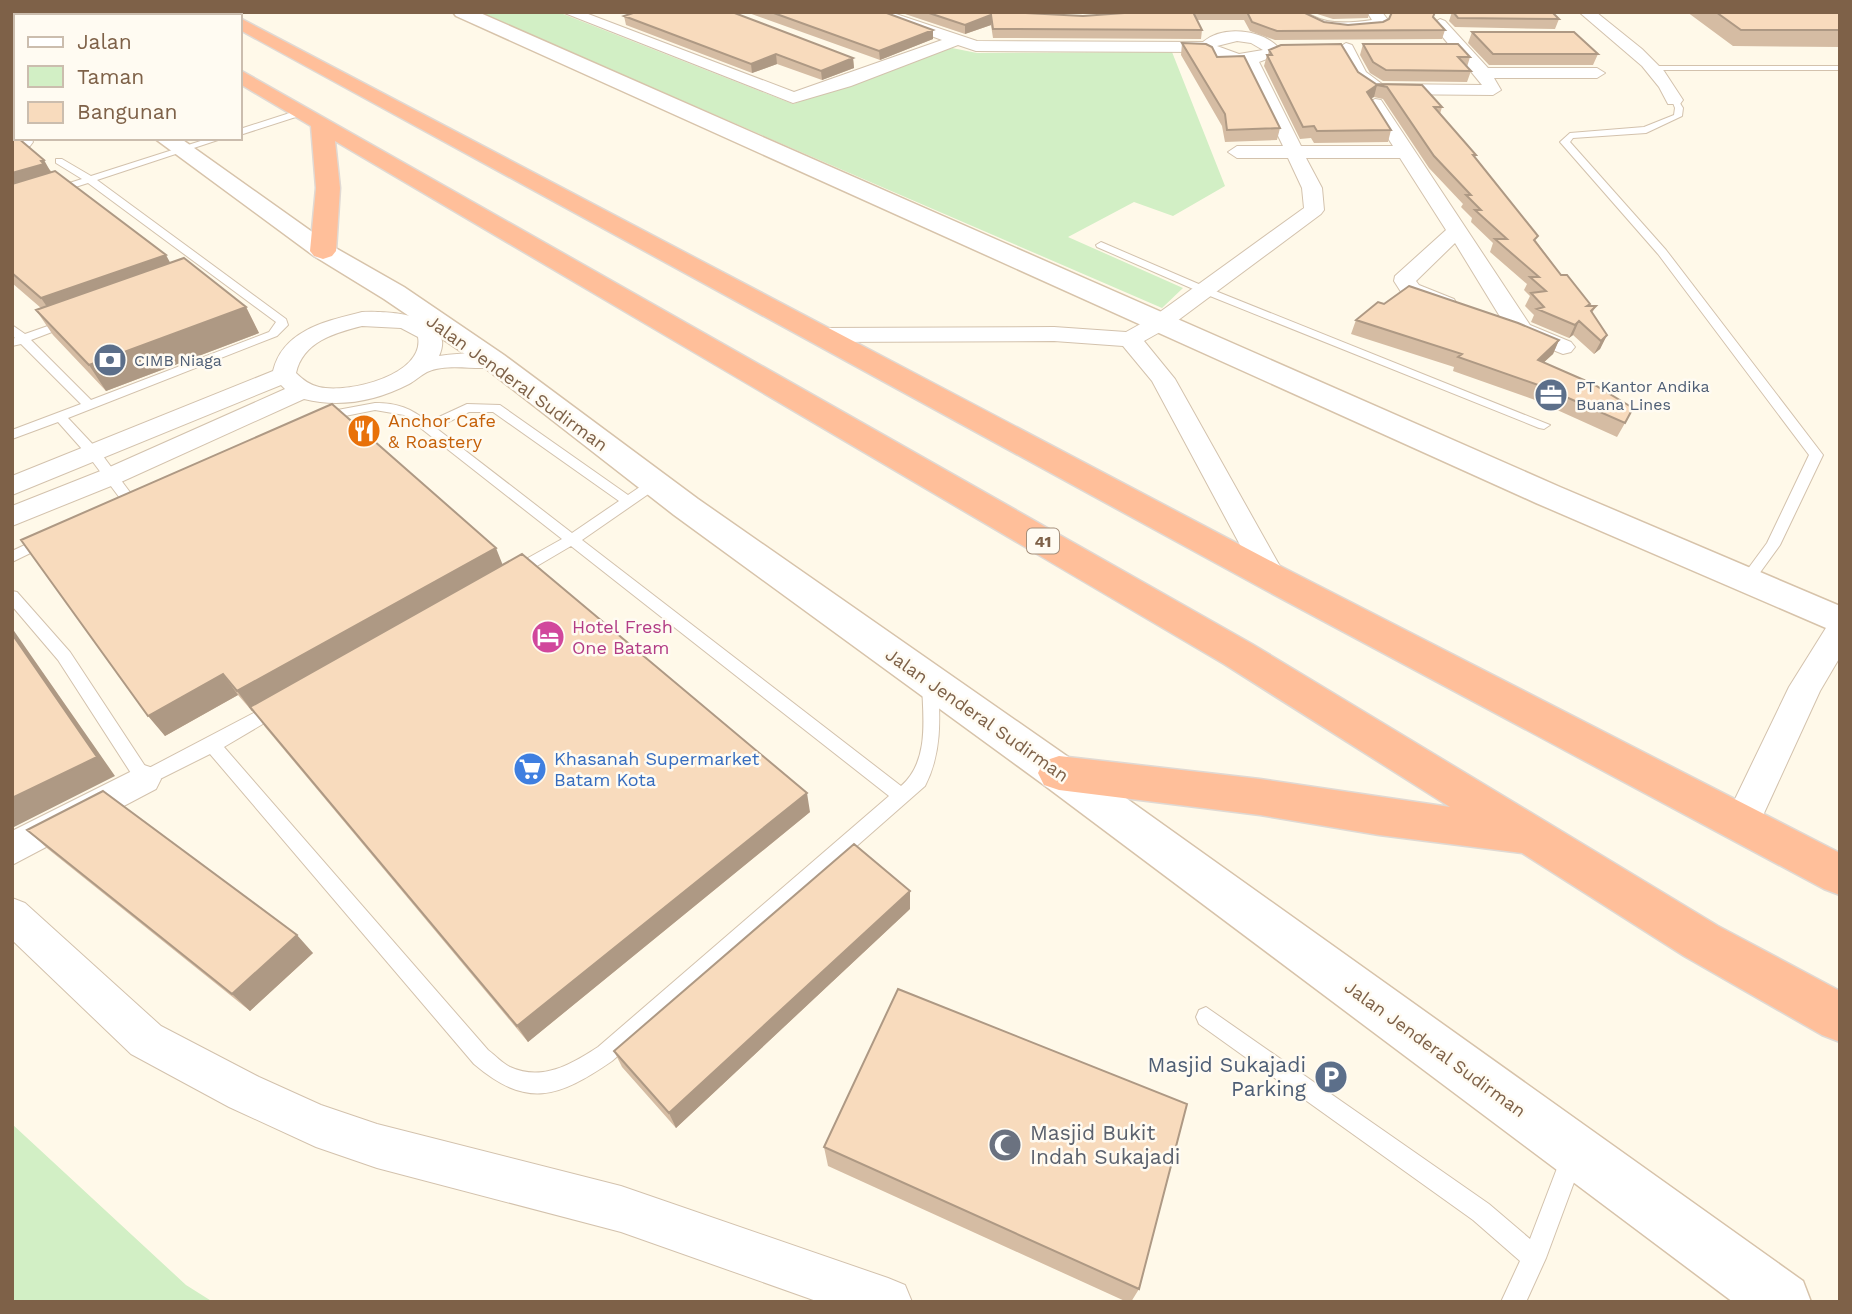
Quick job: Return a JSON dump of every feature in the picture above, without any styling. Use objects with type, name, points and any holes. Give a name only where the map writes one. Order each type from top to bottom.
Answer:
[{"type":"highway","points":[[242,24],[1271,577],[1840,875]]},
{"type":"highway","name":"41","points":[[242,77],[1238,654],[1701,941],[1840,1018]]},
{"type":"highway","points":[[310,118],[327,149],[323,251]]},
{"type":"highway","points":[[1059,773],[1260,797],[1379,817],[1533,836]]},
{"type":"street","points":[[463,12],[1840,621]]},
{"type":"street","points":[[569,12],[789,97],[809,95],[954,41]]},
{"type":"street","points":[[874,12],[954,41],[983,47],[1209,47],[1227,57],[1249,59],[1266,55],[1277,48],[1255,39],[1237,36],[1220,38],[1210,43],[1209,47]]},
{"type":"street","points":[[1302,12],[1311,23],[1379,24],[1380,20],[1374,12]]},
{"type":"street","points":[[1586,12],[1653,68],[1671,87],[1674,100]]},
{"type":"street","points":[[598,23],[622,16]]},
{"type":"street","points":[[1227,20],[1237,36]]},
{"type":"street","points":[[1434,48],[1450,35],[1477,34]]},
{"type":"street","points":[[1346,48],[1361,79],[1380,89],[1493,90],[1483,73],[1450,35]]},
{"type":"street","points":[[854,59],[880,69]]},
{"type":"street","points":[[822,335],[1054,334],[1130,339],[1161,322],[1314,210],[1312,188],[1249,59]]},
{"type":"street","points":[[1483,73],[1597,73]]},
{"type":"street","points":[[1375,104],[1521,329]]},
{"type":"street","name":"Jalan Jenderal Sudirman","points":[[173,144],[323,251],[384,287],[494,361],[655,483],[1059,773],[1782,1302]]},
{"type":"street","points":[[1237,152],[1404,152]]},
{"type":"street","points":[[1458,230],[1406,276],[1405,285],[1420,295],[1521,329],[1563,347]]},
{"type":"street","points":[[293,382],[285,362],[293,349],[328,328],[372,314],[381,304],[384,287]]},
{"type":"street","points":[[362,319],[395,319],[413,323],[425,331],[431,341],[429,353],[420,366]]},
{"type":"street","points":[[1130,339],[1163,379],[1271,577]]},
{"type":"street","points":[[12,486],[293,382],[329,396],[355,394],[391,383],[420,366],[461,360],[494,361]]},
{"type":"street","points":[[12,517],[111,476],[293,382]]},
{"type":"street","points":[[1741,824],[1805,687],[1840,631]]},
{"type":"street","points":[[12,849],[144,779]]},
{"type":"street","points":[[12,915],[146,1040],[244,1092],[316,1125],[377,1146],[621,1209],[888,1302]]},
{"type":"lane","points":[[1653,68],[1840,68]]},
{"type":"lane","points":[[1674,100],[1679,108],[1678,116],[1646,130],[1570,136],[1565,142],[1662,252],[1816,454],[1773,545],[1746,581]]},
{"type":"lane","points":[[242,132],[310,118]]},
{"type":"lane","points":[[12,204],[89,179],[173,144],[204,140]]},
{"type":"lane","points":[[14,431],[273,334],[282,326],[282,321],[207,273],[89,179],[60,161]]},
{"type":"lane","points":[[1101,245],[1204,290],[1544,425]]},
{"type":"lane","points":[[17,340],[86,316]]},
{"type":"lane","points":[[12,328],[17,340],[89,405]]},
{"type":"lane","points":[[306,423],[353,410],[386,406],[397,407],[429,426],[903,797]]},
{"type":"lane","points":[[429,426],[467,408],[496,408],[628,501]]},
{"type":"lane","points":[[60,416],[95,455],[130,502]]},
{"type":"lane","points":[[501,580],[573,539],[655,483]]},
{"type":"lane","points":[[12,557],[56,536]]},
{"type":"lane","points":[[12,596],[64,656],[144,779],[212,745],[296,697]]},
{"type":"lane","points":[[212,745],[481,1057],[506,1077],[536,1083],[562,1081],[605,1054],[919,781],[928,765],[932,744],[930,681]]},
{"type":"lane","points":[[1206,1017],[1481,1212],[1534,1258]]},
{"type":"lane","points":[[1513,1302],[1534,1258],[1574,1152]]},
{"type":"green space","points":[[477,12],[558,12],[793,104],[952,48],[977,53],[1172,52],[1225,186],[1173,216],[1134,202],[1068,237],[1183,288],[1162,308]]},
{"type":"green space","points":[[12,1124],[186,1285],[213,1302],[12,1302]]},
{"type":"building","points":[[636,12],[732,12],[853,58],[821,71],[776,54],[751,64],[624,16]]},
{"type":"building","points":[[771,12],[884,12],[933,30],[879,51]]},
{"type":"building","points":[[926,12],[1009,12],[1083,16],[1193,12],[1202,30],[993,29],[991,15],[965,25]]},
{"type":"building","points":[[1247,12],[1303,12],[1324,22],[1348,25],[1383,22],[1389,19],[1392,12],[1435,12],[1433,17],[1445,30],[1277,31],[1252,22]]},
{"type":"building","points":[[1453,12],[1552,12],[1559,19],[1458,18]]},
{"type":"building","points":[[1716,12],[1840,12],[1840,30],[1741,30]]},
{"type":"building","points":[[1472,32],[1574,32],[1598,54],[1493,54]]},
{"type":"building","points":[[1182,43],[1206,44],[1212,47],[1217,57],[1244,56],[1280,128],[1227,130],[1225,114]]},
{"type":"building","points":[[1341,44],[1358,72],[1376,84],[1422,85],[1442,107],[1434,107],[1476,155],[1473,155],[1538,236],[1534,240],[1561,275],[1567,275],[1590,304],[1587,306],[1596,306],[1591,311],[1607,335],[1601,341],[1579,321],[1575,325],[1537,309],[1544,307],[1531,293],[1546,291],[1530,277],[1539,277],[1495,239],[1507,239],[1475,210],[1481,210],[1466,195],[1471,195],[1434,156],[1387,87],[1377,85],[1367,92],[1391,130],[1317,131],[1314,126],[1303,127],[1267,55],[1272,55],[1269,50],[1281,45]]},
{"type":"building","points":[[1363,44],[1458,44],[1470,57],[1458,57],[1471,71],[1386,70],[1373,62]]},
{"type":"building","points":[[12,133],[14,140],[20,140],[44,160],[41,161],[44,164],[12,173]]},
{"type":"building","points":[[55,171],[166,255],[41,298],[12,273],[12,184]]},
{"type":"building","points":[[184,258],[246,307],[89,365],[36,310]]},
{"type":"building","points":[[1409,286],[1518,323],[1559,340],[1538,360],[1593,384],[1633,408],[1625,423],[1541,386],[1458,357],[1462,354],[1356,320],[1378,302],[1384,304]]},
{"type":"building","points":[[332,404],[496,548],[237,691],[223,674],[148,716],[21,540]]},
{"type":"building","name":"Khasanah Supermarket Batam Kota","points":[[522,554],[807,793],[517,1026],[250,707]]},
{"type":"building","points":[[12,634],[97,757],[12,798]]},
{"type":"building","points":[[103,791],[297,935],[232,994],[27,830]]},
{"type":"building","points":[[854,844],[910,891],[669,1113],[614,1051]]},
{"type":"building","name":"Masjid Bukit Indah Sukajadi","points":[[898,989],[1187,1104],[1139,1289],[824,1147]]},
{"type":"place","name":"CIMB Niaga","points":[[110,360]]},
{"type":"place","name":"PT Kantor Andika Buana Lines","points":[[1551,395]]},
{"type":"place","name":"Anchor Cafe & Roastery","points":[[364,431]]},
{"type":"place","name":"Hotel Fresh One Batam","points":[[548,637]]},
{"type":"place","name":"Khasanah Supermarket Batam Kota","points":[[530,769]]},
{"type":"place","name":"Masjid Sukajadi Parking","points":[[1331,1077]]},
{"type":"place","name":"Masjid Bukit Indah Sukajadi","points":[[1005,1145]]}]
